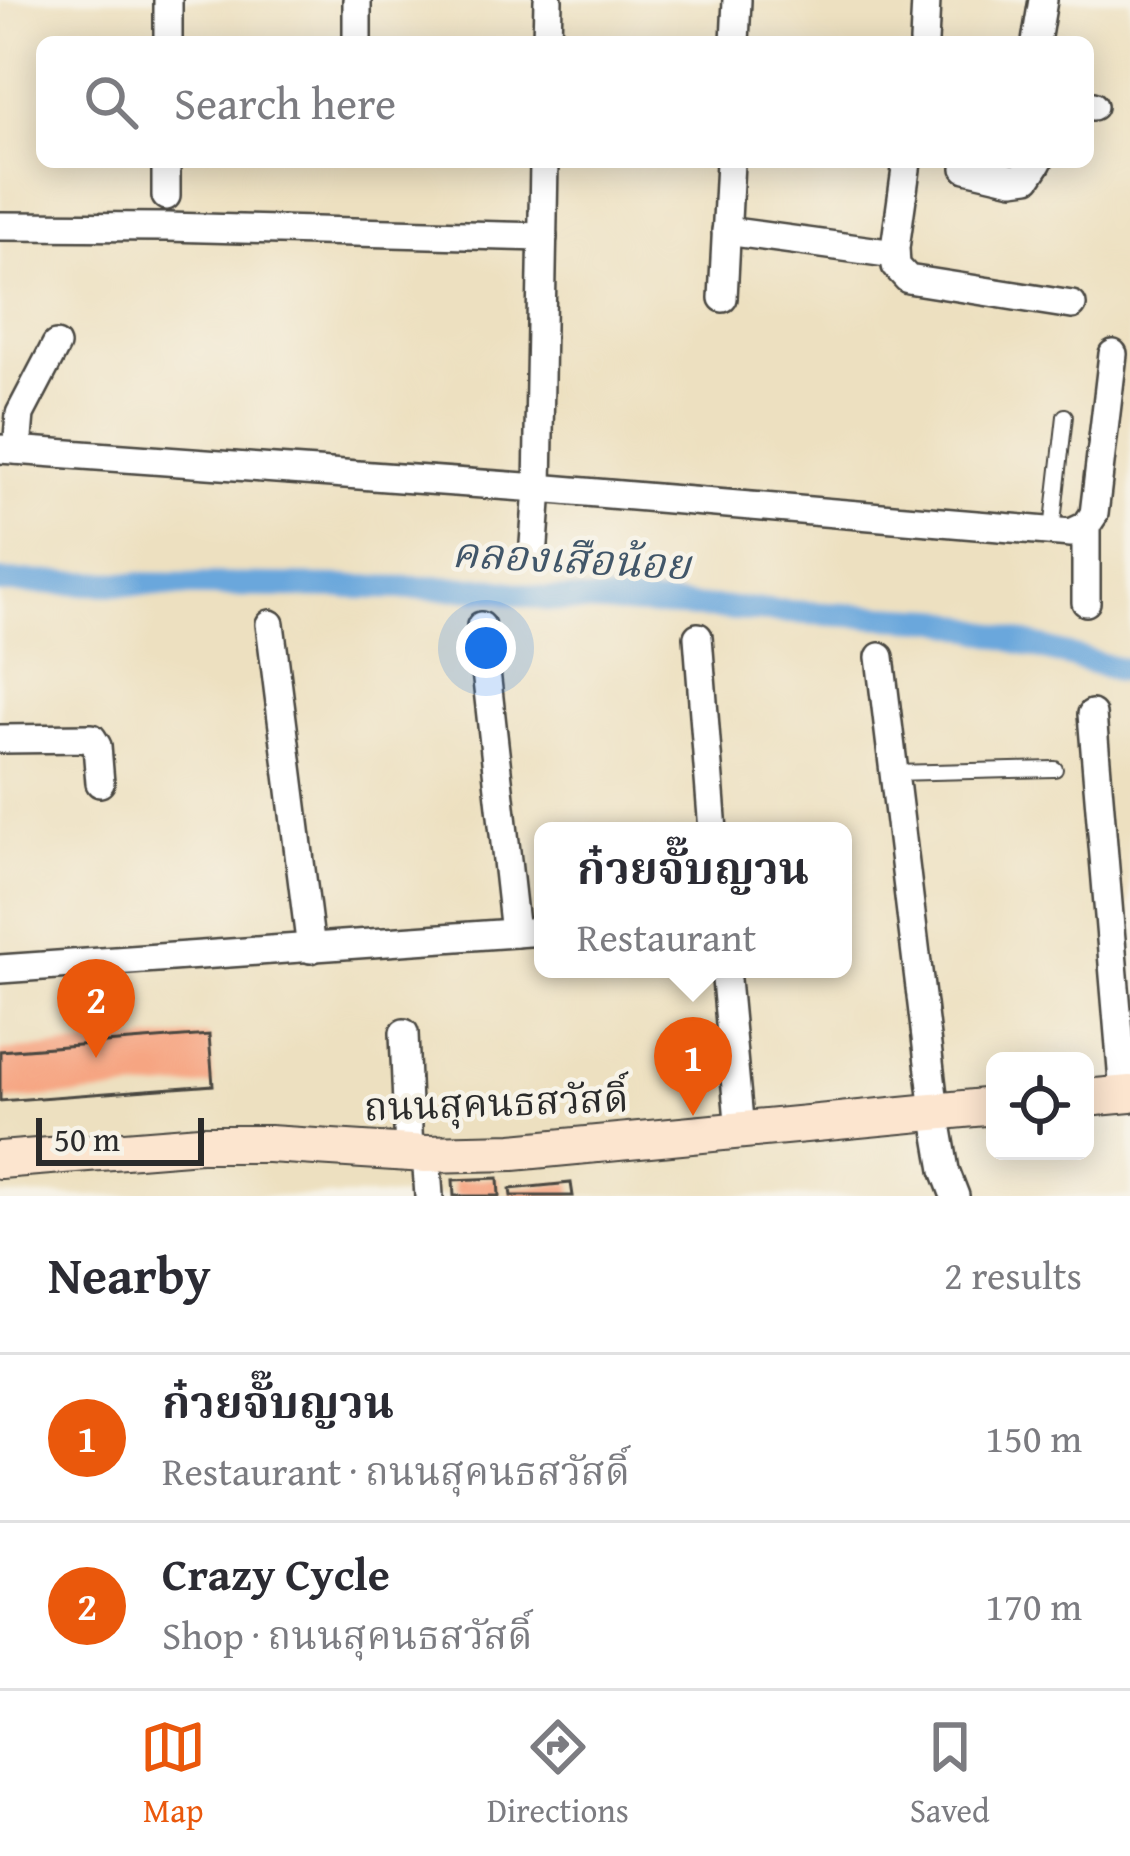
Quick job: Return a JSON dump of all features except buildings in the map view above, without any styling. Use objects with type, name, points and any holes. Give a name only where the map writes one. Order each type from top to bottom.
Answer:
[{"type":"main road","points":[[1094,1097],[1127,1094]]},
{"type":"main road","name":"ถนนสุคนธสวัสดิ์","points":[[0,1160],[200,1144],[513,1152],[986,1107]]},
{"type":"street","points":[[168,0],[168,36]]},
{"type":"street","points":[[357,0],[357,36]]},
{"type":"street","points":[[547,36],[548,0]]},
{"type":"street","points":[[735,36],[737,0]]},
{"type":"street","points":[[923,36],[926,0]]},
{"type":"street","points":[[1037,36],[1042,0]]},
{"type":"street","points":[[166,168],[166,196]]},
{"type":"street","points":[[534,544],[544,168]]},
{"type":"street","points":[[723,298],[730,168]]},
{"type":"street","points":[[906,168],[895,254],[896,266],[908,279],[1072,305]]},
{"type":"street","points":[[966,168],[1013,178],[1028,177],[1034,168]]},
{"type":"street","points":[[0,226],[543,237]]},
{"type":"street","points":[[726,231],[895,254]]},
{"type":"street","points":[[56,344],[20,414],[9,450],[1071,533],[1086,526],[1094,514],[1113,354]]},
{"type":"street","points":[[1086,526],[1086,602]]},
{"type":"street","points":[[271,625],[310,949]]},
{"type":"street","points":[[0,969],[529,932],[481,626]]},
{"type":"street","points":[[698,638],[712,822]]},
{"type":"street","points":[[880,657],[934,1112],[955,1196]]},
{"type":"street","points":[[1092,715],[1127,1094]]},
{"type":"street","points":[[0,739],[92,738],[100,783]]},
{"type":"street","points":[[726,978],[740,1131]]},
{"type":"street","points":[[404,1034],[418,1153],[429,1196]]},
{"type":"lane","points":[[1052,531],[1064,416]]},
{"type":"lane","points":[[894,773],[1055,769]]},
{"type":"waterway","name":"คลองเสือน้อย","points":[[0,582],[490,589],[546,599],[941,620],[1130,670]]},
{"type":"place","name":"Crazy Cycle","points":[[96,1058]]},
{"type":"place","name":"ก๋วยจั๊บญวน","points":[[693,1116]]}]
